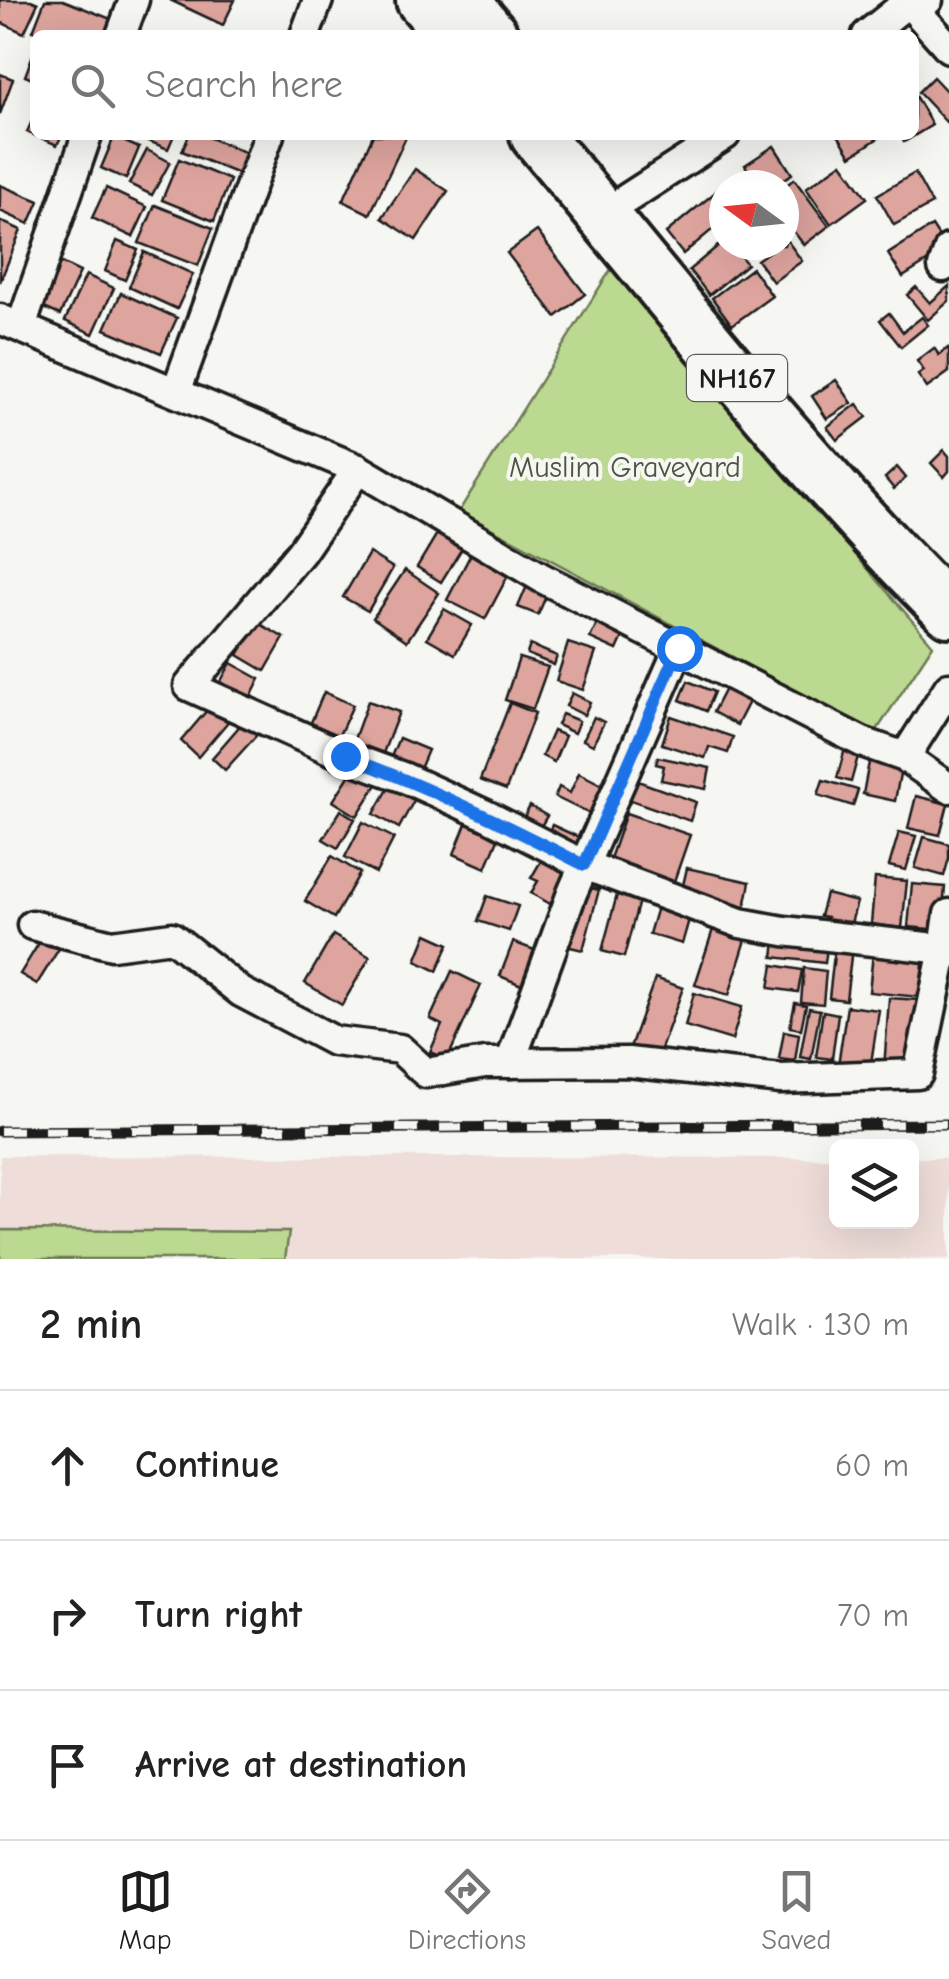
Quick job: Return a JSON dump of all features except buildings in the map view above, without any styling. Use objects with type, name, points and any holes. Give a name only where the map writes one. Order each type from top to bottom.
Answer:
[{"type":"highway","points":[[422,0],[448,30]]},
{"type":"highway","points":[[463,0],[488,30]]},
{"type":"highway","name":"NH167","points":[[540,140],[833,490],[949,611]]},
{"type":"highway","name":"NH167","points":[[578,140],[685,277],[848,468],[949,576]]},
{"type":"street","points":[[124,30],[134,0]]},
{"type":"street","points":[[307,30],[318,0]]},
{"type":"street","points":[[874,30],[913,1],[949,48]]},
{"type":"street","points":[[85,140],[10,322],[358,469],[542,578],[862,742],[906,758],[949,788]]},
{"type":"street","points":[[176,392],[267,140]]},
{"type":"street","points":[[626,199],[717,140]]},
{"type":"street","points":[[358,469],[301,552],[189,686],[345,756],[405,778],[584,865],[740,923],[944,949]]},
{"type":"street","points":[[510,1063],[584,865],[679,648]]},
{"type":"street","points":[[906,758],[949,687]]},
{"type":"street","points":[[32,926],[112,946],[172,937],[241,992],[334,1040],[400,1049],[426,1073],[485,1063],[628,1062],[781,1079],[918,1074],[949,914]]},
{"type":"shaded area","points":[[0,1156],[829,1158],[829,1229],[919,1229],[919,1158],[949,1158],[949,1259],[0,1259]]},
{"type":"green space","name":"Muslim Graveyard","points":[[611,269],[933,645],[875,733],[459,511]]},
{"type":"green space","points":[[0,1230],[289,1232],[285,1259],[0,1259]]},
{"type":"railway","points":[[0,1131],[949,1124]]},
{"type":"route","points":[[345,756],[405,778],[584,865],[679,648]]}]
